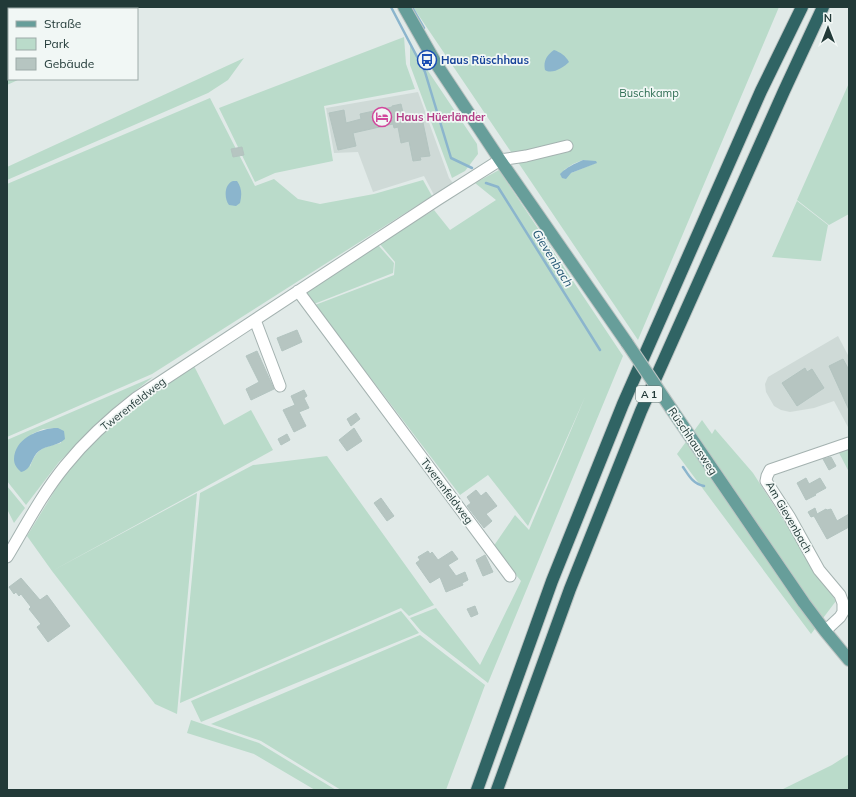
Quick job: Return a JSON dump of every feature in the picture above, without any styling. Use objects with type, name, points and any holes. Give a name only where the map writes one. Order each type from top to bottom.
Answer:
[{"type":"highway","name":"A 1","points":[[477,790],[552,581],[623,404],[761,91],[802,7]]},
{"type":"highway","name":"A 1","points":[[497,790],[570,588],[641,411],[784,91],[824,7]]},
{"type":"main road","name":"Rüschhausweg","points":[[404,7],[437,64],[500,160],[795,590],[825,631],[849,660]]},
{"type":"street","points":[[500,160],[526,156],[567,146]]},
{"type":"street","name":"Twerenfeldweg","points":[[7,557],[45,494],[64,467],[102,426],[127,405],[150,388],[500,160]]},
{"type":"street","name":"Twerenfeldweg","points":[[298,291],[510,576]]},
{"type":"street","points":[[255,320],[280,386]]},
{"type":"street","name":"Am Gievenbach","points":[[825,631],[840,617],[843,612],[843,603],[840,596],[819,570],[789,516],[766,481],[770,470],[849,443]]},
{"type":"shaded area","points":[[418,92],[449,178],[453,183],[434,195],[424,176],[373,192],[358,152],[334,153],[326,108]]},
{"type":"shaded area","points":[[838,336],[849,357],[849,429],[834,401],[814,408],[790,412],[781,410],[774,406],[766,392],[765,384],[768,377]]},
{"type":"green space","points":[[110,7],[110,8],[14,8]]},
{"type":"green space","name":"Buschkamp","points":[[413,7],[779,7],[638,340]],"holes":[[[583,160],[596,163],[571,173],[564,170]]]},
{"type":"green space","points":[[404,37],[406,64],[415,89],[324,106],[333,161],[275,173],[255,182],[219,108]]},
{"type":"green space","points":[[8,39],[8,80],[18,80],[7,85]]},
{"type":"green space","points":[[410,44],[477,144],[478,154],[465,171],[452,178],[410,65]]},
{"type":"green space","points":[[244,58],[228,80],[208,93],[7,180],[7,167]]},
{"type":"green space","points":[[849,83],[849,214],[829,225],[797,200]]},
{"type":"green space","points":[[210,98],[255,186],[274,179],[298,199],[320,204],[374,194],[423,180],[432,196],[152,374],[7,437],[7,184]]},
{"type":"green space","points":[[499,170],[623,356],[488,683],[421,631],[410,618],[436,608],[480,665],[521,581],[493,547],[515,515],[529,530],[585,397],[528,526],[488,475],[460,495],[315,305],[394,275],[395,262],[379,243],[434,210],[450,230],[496,200],[475,183]]},
{"type":"green space","points":[[797,201],[828,225],[821,261],[772,257]]},
{"type":"green space","points":[[378,245],[394,263],[393,273],[314,304],[303,290]]},
{"type":"green space","points":[[194,366],[224,425],[251,410],[273,450],[52,571],[27,536],[63,477],[103,432],[126,409]]},
{"type":"green space","points":[[153,377],[117,405],[59,462],[26,505],[7,481],[7,440]],"holes":[[[58,428],[61,443],[41,450],[35,456],[30,467],[32,434],[43,429]]]},
{"type":"green space","points":[[702,420],[712,434],[715,429],[753,473],[836,601],[811,634],[677,454]]},
{"type":"green space","points":[[849,446],[849,472],[837,449]]},
{"type":"green space","points":[[327,456],[434,605],[409,616],[401,608],[180,703],[200,493],[253,465]]},
{"type":"green space","points":[[7,486],[25,508],[14,523],[7,509]]},
{"type":"green space","points":[[197,493],[177,714],[155,704],[52,571]]},
{"type":"green space","points":[[401,611],[419,633],[201,722],[191,701]]},
{"type":"green space","points":[[420,635],[485,685],[446,790],[341,790],[261,741],[211,724]]},
{"type":"green space","points":[[191,720],[259,743],[336,790],[315,790],[254,754],[187,733]]},
{"type":"green space","points":[[849,754],[849,790],[781,790],[832,765]]},
{"type":"water","points":[[554,50],[563,54],[569,62],[558,70],[551,72],[545,70],[545,61],[549,54]]},
{"type":"water","points":[[583,160],[596,161],[597,163],[571,173],[566,179],[562,178],[560,174]]},
{"type":"water","points":[[233,181],[237,181],[241,192],[240,203],[236,206],[229,205],[226,199],[226,188]]},
{"type":"water","points":[[54,428],[64,431],[65,439],[39,451],[27,469],[21,472],[14,461],[15,452],[18,446],[22,441],[34,433]]},
{"type":"building","points":[[401,104],[405,121],[422,118],[430,156],[420,157],[421,160],[413,161],[409,141],[401,143],[398,127],[394,128],[393,124],[353,133],[356,146],[338,150],[329,113],[344,110],[346,123],[361,119],[360,114]]},
{"type":"building","points":[[242,147],[244,155],[233,157],[231,149]]},
{"type":"building","points":[[297,330],[302,342],[282,351],[277,338]]},
{"type":"building","points":[[257,351],[274,389],[251,400],[246,389],[259,382],[246,356]]},
{"type":"building","points":[[843,359],[849,370],[849,410],[829,366]]},
{"type":"building","points":[[805,368],[807,372],[812,369],[824,388],[797,406],[782,383]]},
{"type":"building","points":[[304,390],[307,396],[304,398],[309,408],[299,412],[306,426],[294,432],[283,410],[295,405],[291,396]]},
{"type":"building","points":[[356,413],[360,419],[351,426],[347,419]]},
{"type":"building","points":[[354,428],[362,441],[347,451],[339,440]]},
{"type":"building","points":[[287,434],[290,440],[281,445],[278,439]]},
{"type":"building","points":[[831,457],[836,466],[829,470],[823,459]]},
{"type":"building","points":[[806,478],[809,484],[820,478],[826,488],[806,500],[797,483]]},
{"type":"building","points":[[476,490],[481,496],[486,492],[497,506],[486,514],[492,521],[484,528],[467,506],[471,503],[467,497]]},
{"type":"building","points":[[381,498],[394,516],[387,521],[374,503]]},
{"type":"building","points":[[815,508],[817,514],[826,509],[831,509],[837,521],[849,514],[849,527],[827,539],[814,516],[811,517],[808,512]]},
{"type":"building","points":[[428,551],[430,554],[432,552],[438,560],[452,551],[458,559],[448,565],[456,576],[465,572],[468,580],[462,583],[463,585],[446,592],[440,577],[430,583],[416,563],[420,560],[418,557]]},
{"type":"building","points":[[485,555],[493,572],[483,576],[476,560]]},
{"type":"building","points":[[21,578],[40,600],[47,595],[70,626],[48,642],[37,627],[41,624],[29,609],[31,607],[21,594],[19,596],[16,592],[14,594],[9,587]]},
{"type":"building","points":[[475,606],[478,614],[471,617],[467,609]]},
{"type":"waterway","name":"Gievenbach","points":[[391,7],[425,72],[451,158],[472,168]]},
{"type":"waterway","points":[[412,7],[424,28]]},
{"type":"waterway","name":"Gievenbach","points":[[486,183],[498,187],[600,350]]},
{"type":"waterway","name":"Gievenbach","points":[[683,467],[694,481],[704,486]]},
{"type":"place","name":"Haus Rüschhaus","points":[[427,60]]},
{"type":"place","name":"Haus Hüerländer","points":[[382,117]]}]
